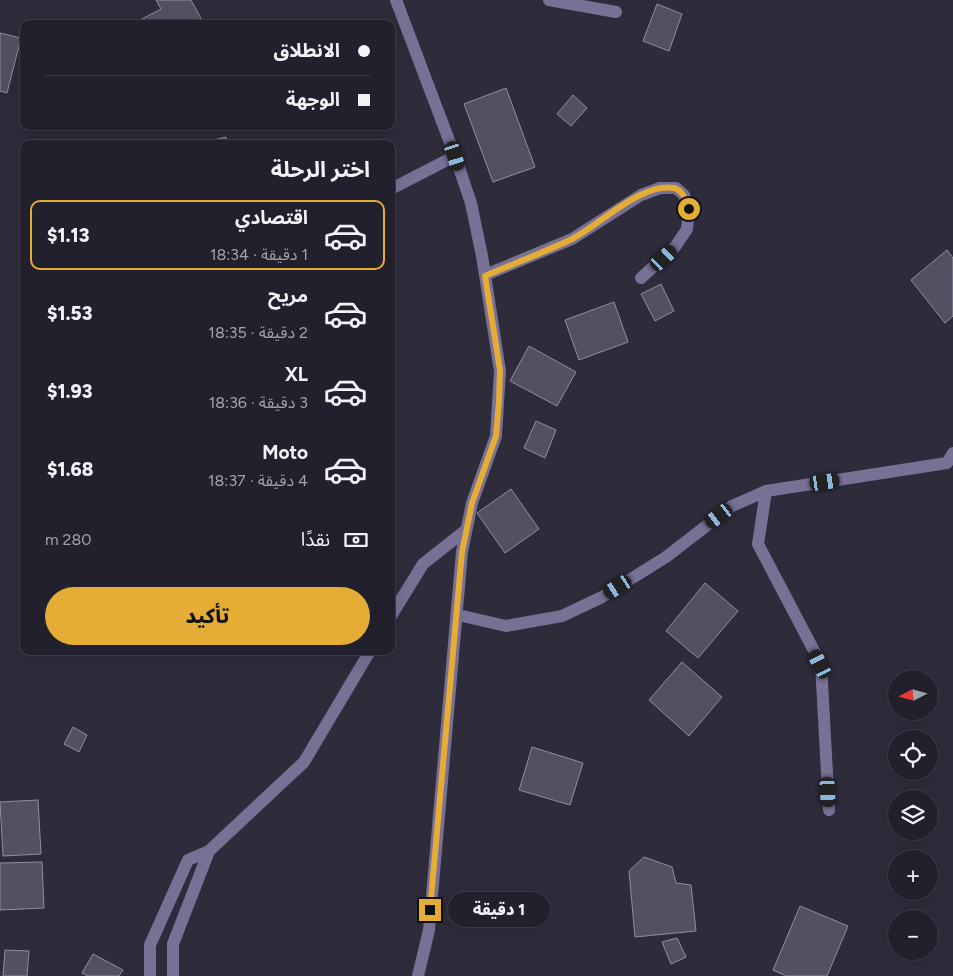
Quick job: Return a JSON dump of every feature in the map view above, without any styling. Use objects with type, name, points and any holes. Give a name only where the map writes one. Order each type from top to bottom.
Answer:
[{"type":"street","points":[[396,0],[471,203],[500,370],[496,436],[481,473],[466,530],[429,930],[418,976]]},
{"type":"street","points":[[549,0],[616,12]]},
{"type":"street","points":[[395,186],[455,156]]},
{"type":"street","points":[[485,276],[572,239],[641,195],[660,188],[676,188],[684,195],[689,209],[687,229],[675,247],[641,278]]},
{"type":"street","points":[[458,615],[506,626],[562,616],[602,597],[666,557],[732,506],[766,491],[891,473],[951,459]]},
{"type":"street","points":[[766,491],[758,544],[820,664],[829,810]]},
{"type":"street","points":[[395,610],[423,564],[466,530]]},
{"type":"street","points":[[150,976],[150,945],[188,860],[209,851],[304,762],[368,655]]},
{"type":"street","points":[[173,976],[173,944],[209,851]]},
{"type":"building","points":[[156,0],[191,0],[202,20],[140,20],[161,9]]},
{"type":"building","points":[[657,4],[682,14],[669,51],[643,41]]},
{"type":"building","points":[[0,33],[20,38],[20,42],[7,93],[0,91]]},
{"type":"building","points":[[506,88],[535,167],[493,182],[464,104]]},
{"type":"building","points":[[573,95],[587,108],[571,126],[557,114]]},
{"type":"building","points":[[226,137],[227,140],[214,140]]},
{"type":"building","points":[[947,250],[953,258],[953,316],[945,323],[911,280]]},
{"type":"building","points":[[661,284],[674,311],[655,321],[641,294]]},
{"type":"building","points":[[614,302],[628,342],[579,360],[565,320]]},
{"type":"building","points":[[529,346],[576,372],[557,406],[510,381]]},
{"type":"building","points":[[536,421],[556,430],[545,458],[524,448]]},
{"type":"building","points":[[511,489],[539,529],[505,553],[477,513]]},
{"type":"building","points":[[705,583],[738,611],[698,658],[666,631]]},
{"type":"building","points":[[682,662],[722,697],[689,736],[649,700]]},
{"type":"building","points":[[73,727],[87,735],[79,752],[64,744]]},
{"type":"building","points":[[532,747],[583,763],[570,805],[519,790]]},
{"type":"building","points":[[38,800],[41,854],[3,856],[0,802]]},
{"type":"building","points":[[644,857],[672,867],[676,883],[691,885],[696,931],[635,937],[629,871]]},
{"type":"building","points":[[42,862],[44,908],[0,910],[0,863]]},
{"type":"building","points":[[800,906],[848,926],[827,976],[786,976],[773,970]]},
{"type":"building","points":[[677,938],[686,957],[671,964],[662,942]]},
{"type":"building","points":[[5,950],[29,951],[27,976],[3,976]]},
{"type":"building","points":[[93,954],[123,970],[119,976],[88,976],[82,973]]},
{"type":"route","points":[[430,910],[458,615],[462,552],[472,503],[481,473],[496,436],[500,370],[485,276],[572,239],[641,195],[660,188],[676,188],[684,195],[689,209]]}]
